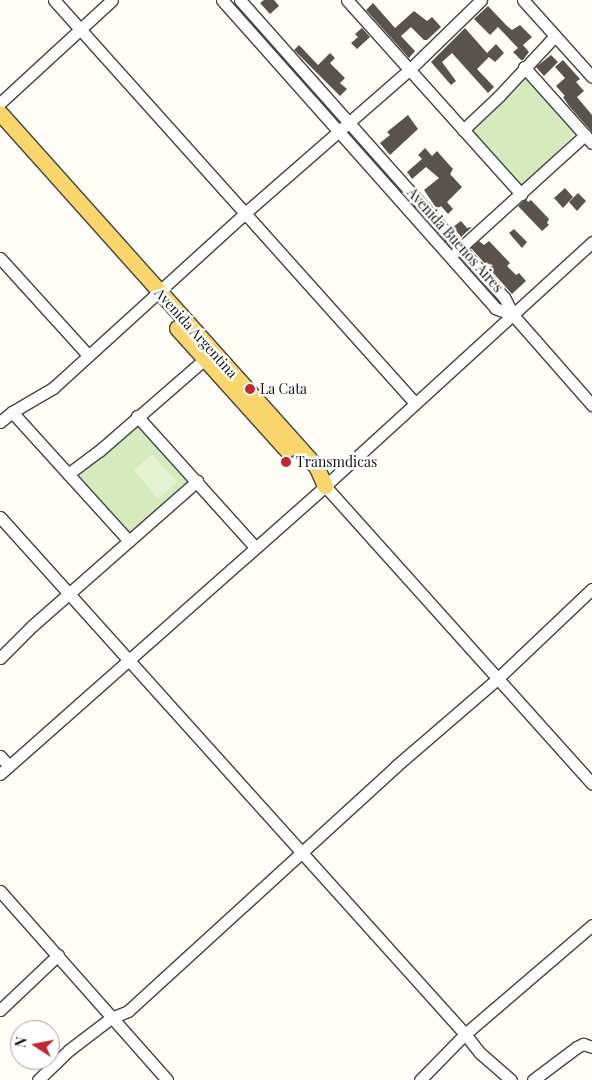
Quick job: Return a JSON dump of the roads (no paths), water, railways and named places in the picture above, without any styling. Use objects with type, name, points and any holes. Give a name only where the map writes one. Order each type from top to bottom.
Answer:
[{"type":"main road","name":"Avenida Argentina","points":[[0,114],[154,295],[205,359],[313,479],[325,486]]},
{"type":"main road","name":"Avenida Argentina","points":[[0,129],[317,468],[325,486]]},
{"type":"street","points":[[54,0],[415,403]]},
{"type":"street","points":[[0,104],[112,0]]},
{"type":"street","name":"Avenida Buenos Aires","points":[[240,0],[504,297],[513,315]]},
{"type":"street","points":[[364,0],[351,4],[521,194]]},
{"type":"street","points":[[0,422],[12,412],[53,388],[245,213],[409,70],[481,0]]},
{"type":"street","points":[[523,0],[592,77]]},
{"type":"street","name":"Avenida Buenos Aires","points":[[228,2],[338,131],[495,308],[513,315]]},
{"type":"street","points":[[463,130],[499,96],[524,67],[555,36]]},
{"type":"street","points":[[450,258],[521,194],[588,139],[524,67]]},
{"type":"street","points":[[0,774],[325,486],[592,242]]},
{"type":"street","points":[[0,258],[88,355]]},
{"type":"street","points":[[513,315],[592,405]]},
{"type":"street","points":[[68,474],[99,451],[137,416],[205,359]]},
{"type":"street","points":[[12,412],[129,541]]},
{"type":"street","points":[[137,416],[255,547]]},
{"type":"street","points":[[1,656],[32,626],[197,481]]},
{"type":"street","points":[[325,486],[592,784]]},
{"type":"street","points":[[0,517],[465,1034],[480,1053],[511,1080]]},
{"type":"street","points":[[38,1080],[69,1050],[111,1018],[128,1011],[396,766],[497,680],[592,589]]},
{"type":"street","points":[[0,756],[9,766]]},
{"type":"street","points":[[0,891],[58,955],[163,1079]]},
{"type":"street","points":[[420,1080],[465,1034],[592,925]]},
{"type":"street","points":[[0,1010],[58,955]]},
{"type":"street","points":[[533,1080],[576,1046],[583,1044],[592,1047]]},
{"type":"place","name":"La Cata","points":[[250,389]]},
{"type":"place","name":"Transmdicas","points":[[286,462]]}]
